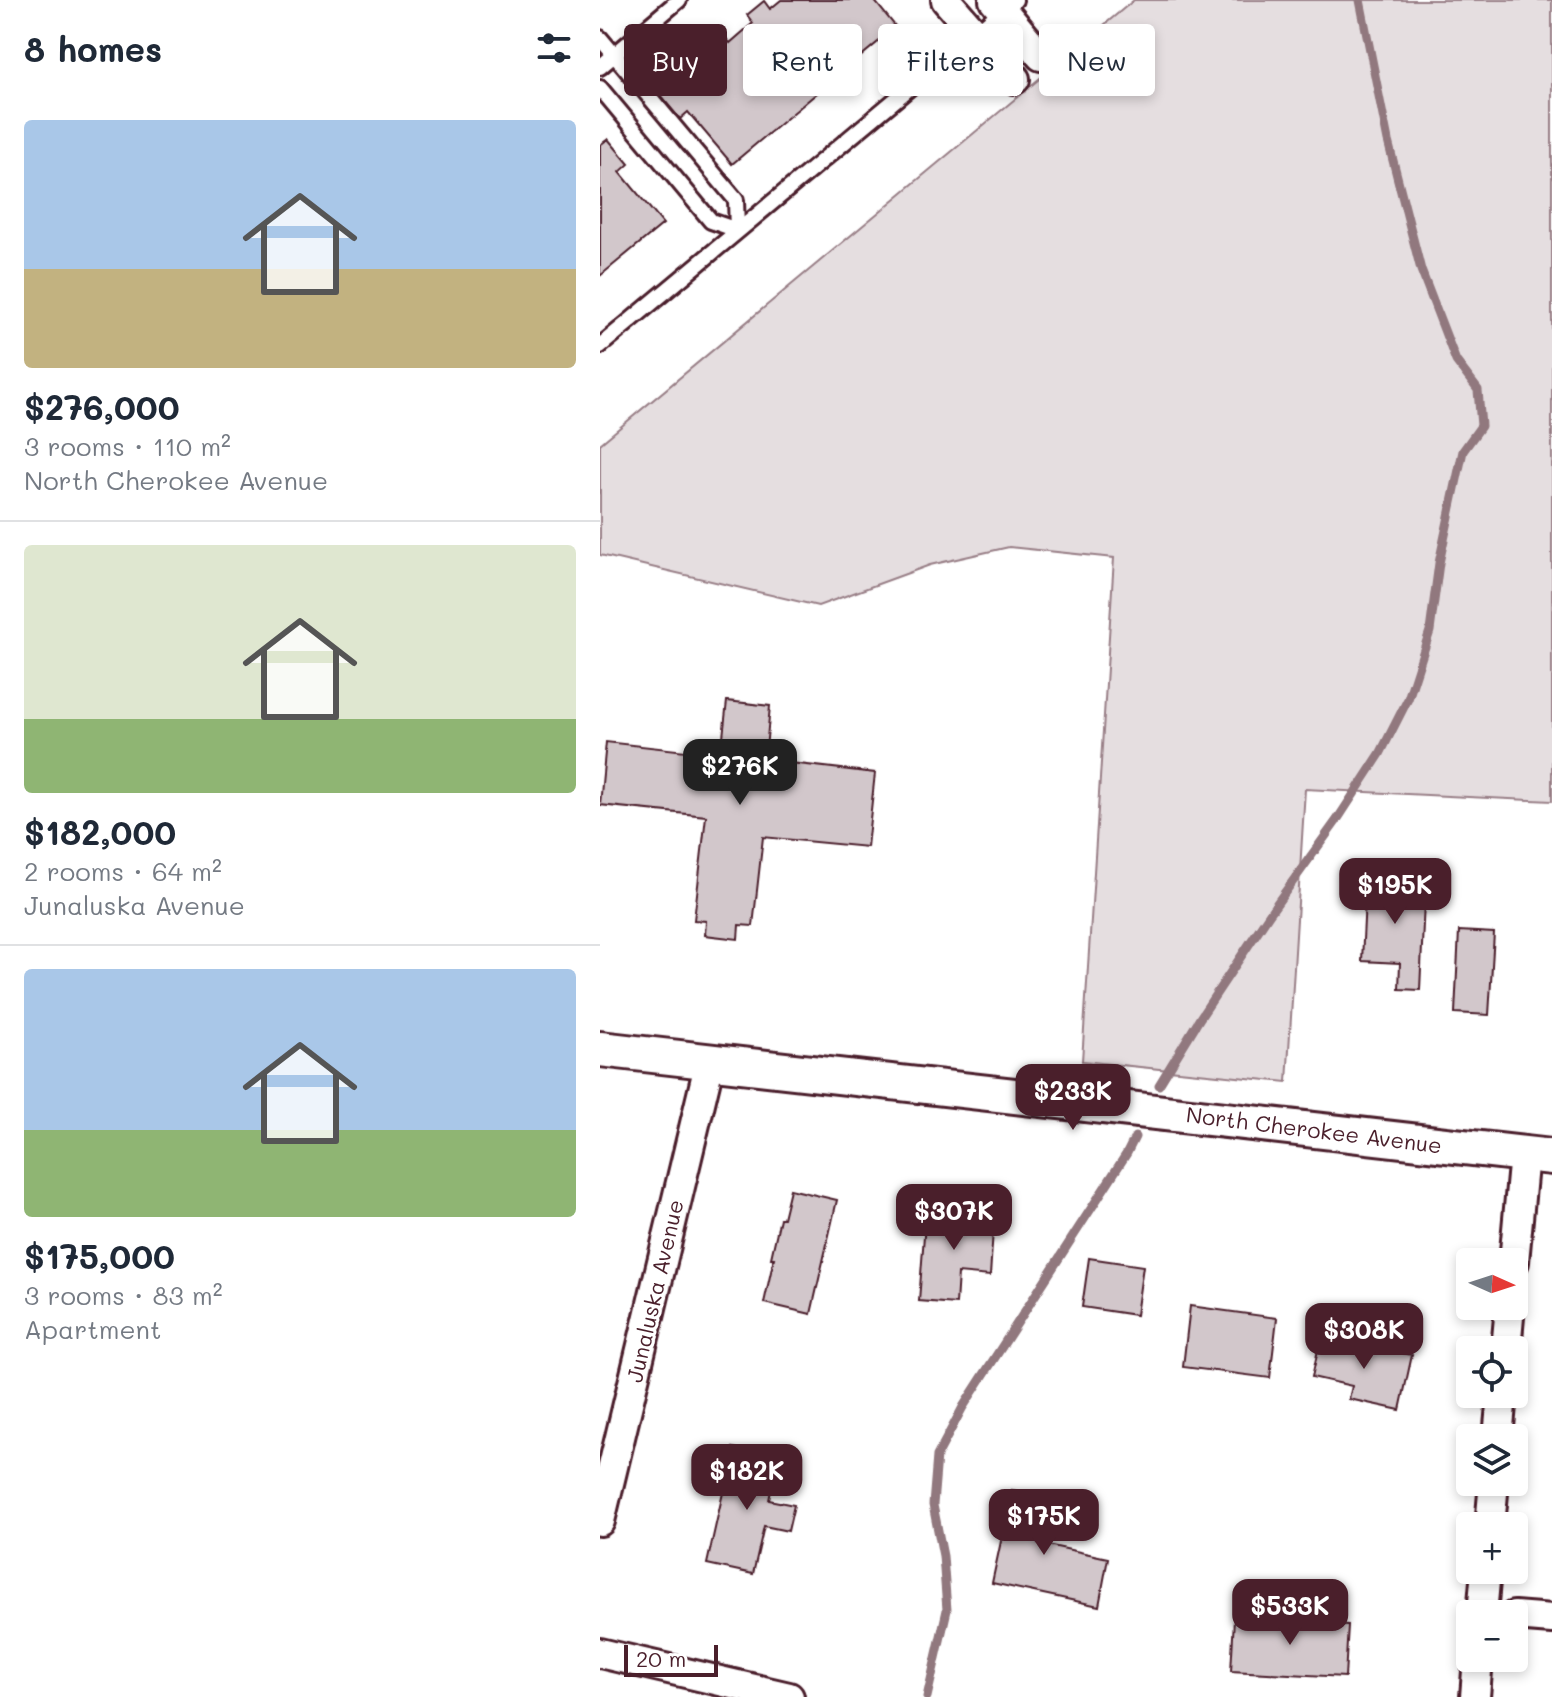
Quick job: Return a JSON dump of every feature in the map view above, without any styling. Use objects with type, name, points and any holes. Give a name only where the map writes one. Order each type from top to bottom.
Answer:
[{"type":"street","points":[[946,0],[967,24]]},
{"type":"street","points":[[1004,3],[1039,53]]},
{"type":"street","name":"North Cherokee Avenue","points":[[600,1049],[1538,1156]]},
{"type":"street","name":"Junaluska Avenue","points":[[600,1521],[710,1061]]},
{"type":"street","points":[[1517,1248],[1538,1156]]},
{"type":"street","points":[[1528,1617],[1552,1619]]},
{"type":"street","points":[[600,1653],[789,1697]]},
{"type":"street","points":[[1475,1697],[1477,1672]]},
{"type":"lane","points":[[600,67],[679,0]]},
{"type":"lane","points":[[984,24],[1004,3]]},
{"type":"lane","points":[[600,38],[736,200],[737,230]]},
{"type":"lane","points":[[600,88],[711,221],[737,230]]},
{"type":"lane","points":[[600,346],[899,96]]},
{"type":"shaded area","points":[[1134,0],[1552,0],[1552,801],[1305,789],[1287,1082],[1082,1061],[1114,558],[1009,547],[930,565],[818,606],[600,555],[600,444],[1019,96],[1023,96],[1023,92],[1039,79],[1039,96],[1155,96],[1155,24],[1105,24]]},
{"type":"building","points":[[781,0],[874,0],[894,24],[878,24],[878,42],[862,55],[862,24],[752,24],[747,15],[764,1],[770,9]]},
{"type":"building","points":[[743,32],[743,96],[813,96],[732,164],[688,112],[680,119],[661,96],[727,96],[727,40],[730,43]]},
{"type":"building","points":[[608,139],[629,164],[620,172],[663,224],[600,276],[600,145]]},
{"type":"building","points":[[727,701],[770,706],[765,760],[875,773],[867,847],[763,837],[753,926],[739,925],[738,939],[705,935],[706,921],[694,920],[706,816],[600,805],[606,742],[721,755]]},
{"type":"building","points":[[1366,877],[1425,879],[1420,990],[1399,989],[1400,963],[1362,961]]},
{"type":"building","points":[[1459,931],[1494,933],[1489,1015],[1455,1013]]},
{"type":"building","points":[[790,1189],[837,1200],[811,1314],[764,1303],[780,1218],[783,1218]]},
{"type":"building","points":[[926,1209],[994,1214],[990,1276],[958,1273],[956,1304],[919,1301]]},
{"type":"building","points":[[1089,1258],[1143,1266],[1136,1315],[1082,1307]]},
{"type":"building","points":[[1190,1306],[1277,1318],[1270,1378],[1183,1367]]},
{"type":"building","points":[[1321,1336],[1412,1355],[1400,1410],[1349,1399],[1352,1386],[1312,1377]]},
{"type":"building","points":[[733,1448],[778,1458],[769,1500],[794,1505],[788,1531],[764,1526],[753,1574],[707,1564]]},
{"type":"building","points":[[1012,1490],[1048,1497],[1038,1543],[1108,1558],[1099,1606],[992,1583]]},
{"type":"building","points":[[1311,1617],[1333,1618],[1332,1624],[1348,1625],[1345,1677],[1231,1671],[1234,1619],[1311,1623]]},
{"type":"waterway","points":[[1159,1085],[1270,913],[1380,754],[1408,699],[1430,631],[1439,563],[1463,451],[1481,426],[1478,390],[1456,361],[1421,270],[1388,141],[1360,0]]},
{"type":"waterway","points":[[927,1697],[947,1610],[943,1556],[933,1505],[937,1456],[963,1407],[1135,1137]]}]
